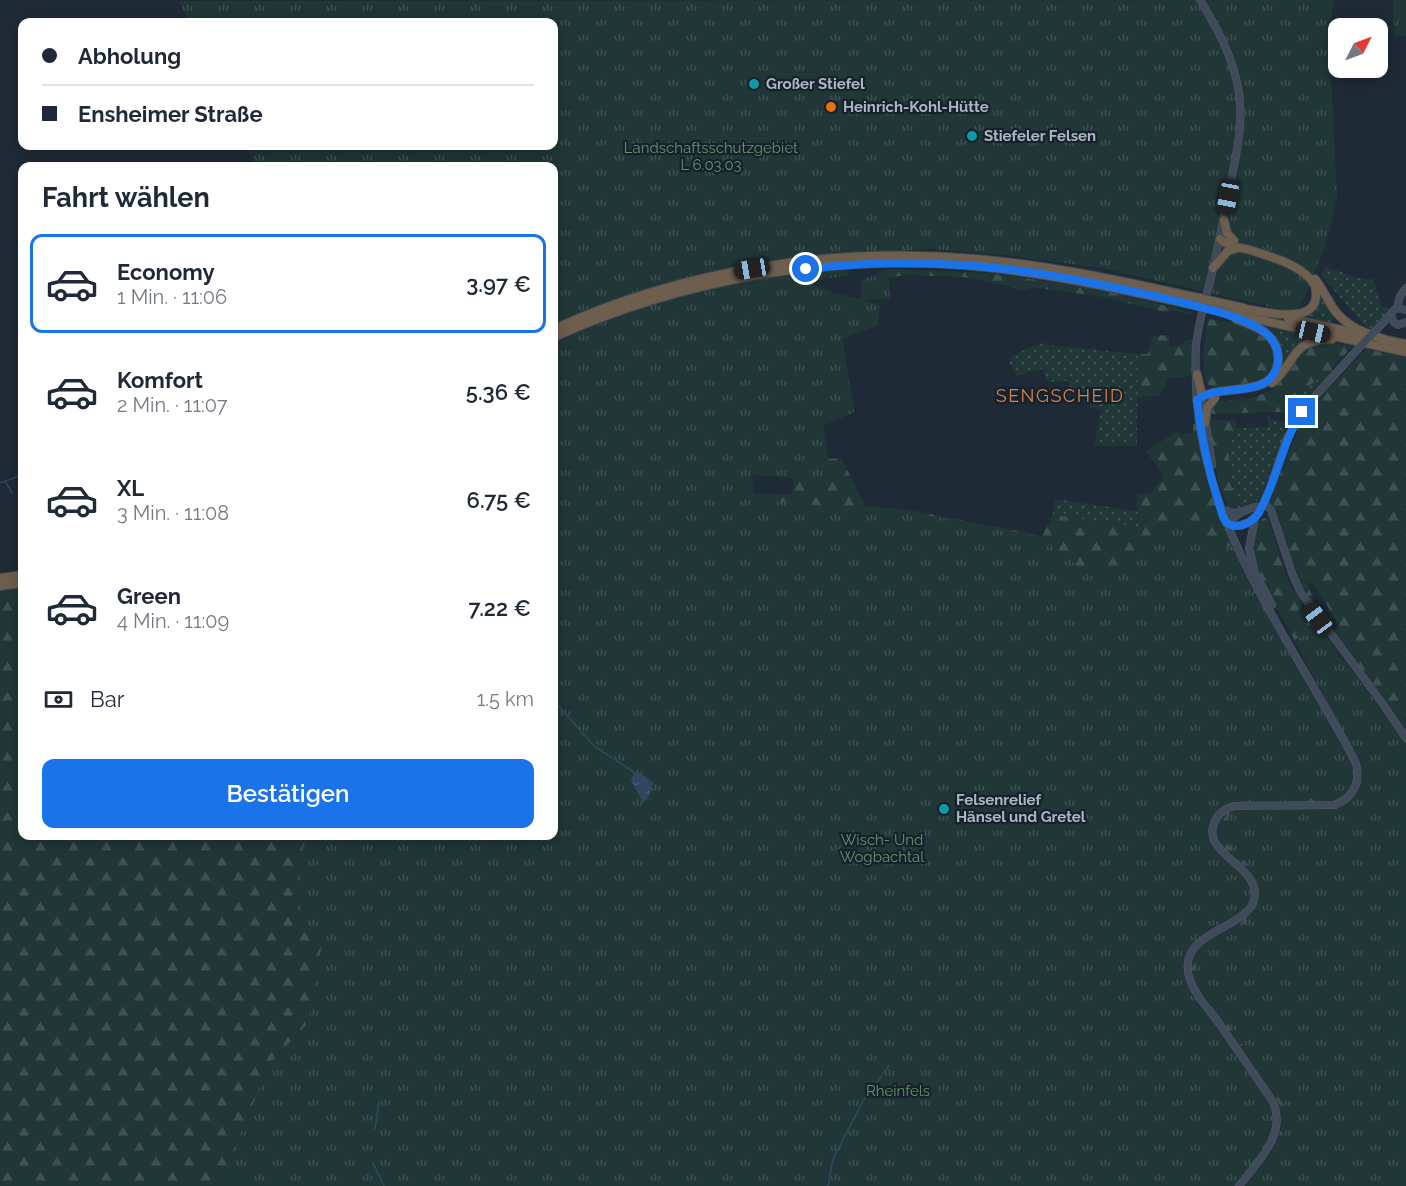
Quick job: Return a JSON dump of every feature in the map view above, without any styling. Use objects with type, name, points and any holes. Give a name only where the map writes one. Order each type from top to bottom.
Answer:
[{"type":"highway","points":[[1211,305],[1296,315],[1312,306],[1316,291],[1312,280],[1302,271],[1236,244],[1225,229],[1224,220]]},
{"type":"highway","points":[[1220,239],[1226,244],[1236,244],[1290,262],[1307,271],[1319,284],[1332,307],[1346,322],[1361,331],[1387,340]]},
{"type":"highway","points":[[1213,268],[1236,244]]},
{"type":"highway","points":[[558,327],[634,298],[694,281],[766,267],[849,257],[949,257],[1013,263],[1086,274],[1211,305],[1355,346]]},
{"type":"highway","points":[[558,335],[637,305],[707,286],[793,270],[884,263],[963,265],[1045,274],[1199,302]]},
{"type":"highway","points":[[1198,377],[1200,398],[1254,388],[1273,376],[1278,355],[1271,339],[1263,331],[1211,305]]},
{"type":"highway","points":[[1240,308],[1406,344]]},
{"type":"highway","points":[[1198,377],[1206,390],[1215,395],[1253,393],[1264,389],[1276,380],[1294,353],[1305,344],[1326,339],[1355,346],[1406,352]]},
{"type":"highway","points":[[1205,423],[1207,408],[1215,395]]},
{"type":"highway","points":[[0,578],[18,575]]},
{"type":"highway","points":[[0,586],[18,584]]},
{"type":"main road","points":[[1198,377],[1201,321],[1224,220],[1241,130],[1239,88],[1227,49],[1200,0]]},
{"type":"main road","points":[[1402,309],[1400,296],[1406,288]]},
{"type":"main road","points":[[1255,573],[1249,548],[1250,537],[1255,518],[1270,488],[1286,440],[1302,412],[1355,346],[1402,309],[1406,294]]},
{"type":"main road","points":[[1392,317],[1395,323],[1405,324]]},
{"type":"main road","points":[[1200,398],[1213,470],[1228,525],[1325,705]]},
{"type":"main road","points":[[1200,398],[1200,425],[1212,484],[1228,525],[1257,588],[1356,761],[1359,777],[1353,793],[1344,801],[1330,806],[1242,805],[1228,808],[1220,813],[1214,823],[1212,831],[1215,844],[1252,880],[1255,897],[1247,912],[1197,945],[1189,960],[1189,976],[1195,989],[1276,1108],[1278,1122],[1275,1136],[1239,1186]]},
{"type":"main road","points":[[1224,510],[1234,513],[1261,506]]},
{"type":"main road","points":[[1261,506],[1274,518],[1301,593],[1406,738]]},
{"type":"main road","points":[[1228,525],[1243,512]]},
{"type":"main road","points":[[1228,525],[1242,525],[1255,518]]},
{"type":"green space","name":"Wisch- Und Wogbachtal","points":[[1334,0],[1331,18],[1328,18],[1328,78],[1331,78],[1337,198],[1326,244],[1303,302],[1293,312],[1102,268],[997,254],[932,249],[848,253],[849,275],[807,282],[834,293],[861,299],[861,281],[869,277],[889,278],[890,299],[863,300],[880,305],[878,325],[843,339],[854,412],[823,426],[831,476],[850,483],[752,475],[754,500],[914,513],[1048,538],[1054,551],[1070,557],[1077,567],[1119,568],[1178,524],[1231,547],[1347,739],[1294,640],[1320,628],[1406,743],[1406,1186],[1247,1186],[1285,1133],[1287,1123],[1281,1100],[1198,980],[1195,962],[1210,943],[1246,923],[1249,915],[1205,943],[1197,951],[1192,961],[1192,973],[1198,988],[1281,1108],[1283,1119],[1277,1140],[1242,1186],[230,1186],[237,1142],[270,1063],[308,1023],[324,931],[298,928],[297,876],[305,840],[558,840],[558,162],[253,162],[247,150],[558,150],[558,18],[187,18],[179,1]],"holes":[[[1359,761],[1361,782],[1355,795],[1338,808],[1231,812],[1219,835],[1255,872],[1260,889],[1258,891],[1255,878],[1249,870],[1228,853],[1218,840],[1216,833],[1218,821],[1229,810],[1346,794],[1358,784]]]},
{"type":"green space","points":[[1393,0],[1406,0],[1406,36],[1394,35]]},
{"type":"green space","points":[[1325,266],[1358,278],[1374,280],[1381,305],[1390,310],[1369,331],[1321,275]]},
{"type":"green space","points":[[885,269],[988,273],[1093,288],[1192,312],[1192,315],[1172,310],[1165,313],[1097,296],[1031,288],[1021,291],[1009,286],[963,277],[905,275],[889,278],[869,277]]},
{"type":"green space","points":[[1317,285],[1334,315],[1331,324],[1310,317],[1298,317],[1308,313]]},
{"type":"green space","points":[[1208,319],[1238,323],[1266,335],[1276,353],[1272,372],[1263,382],[1217,388],[1207,384],[1203,360]]},
{"type":"green space","points":[[1250,322],[1285,332],[1320,338],[1281,370]]},
{"type":"green space","points":[[1169,335],[1170,347],[1193,340],[1192,376],[1169,378],[1160,395],[1138,398],[1138,354],[1148,354],[1152,336]]},
{"type":"green space","points":[[1318,341],[1353,346],[1332,368],[1332,372],[1311,384],[1281,412],[1208,414],[1215,402],[1252,398],[1272,390],[1302,348]]},
{"type":"green space","points":[[1049,342],[1050,345],[1138,354],[1137,446],[1094,446],[1101,410],[1090,407],[1091,395],[1071,391],[1068,381],[1048,382],[1042,369],[1017,376],[1009,358],[1027,348]]},
{"type":"green space","points":[[1366,349],[1406,357],[1406,732],[1382,695],[1335,636],[1339,625],[1313,583],[1307,583],[1315,603],[1334,627],[1333,632],[1308,596],[1299,580],[1269,502],[1298,429],[1308,411]]},
{"type":"green space","points":[[1332,372],[1291,416],[1281,412],[1311,384]]},
{"type":"green space","points":[[1268,417],[1285,423],[1287,427],[1263,493],[1253,505],[1231,510],[1227,506],[1235,504],[1228,449],[1237,428],[1268,427]]},
{"type":"green space","points":[[1236,419],[1236,430],[1228,449],[1235,504],[1227,506],[1218,481],[1208,421]]},
{"type":"green space","name":"Wisch- Und Wogbachtal","points":[[1197,423],[1211,484],[1225,525],[1258,592],[1345,748],[1352,744],[1258,574],[1252,550],[1254,548],[1252,548],[1256,527],[1264,518],[1269,520],[1286,576],[1311,620],[1406,743],[1406,1186],[0,1186],[0,590],[18,588],[18,840],[558,840],[558,717],[696,493],[792,494],[795,461],[841,458],[866,506],[910,510],[1042,536],[1053,515],[1139,527],[1144,518],[1136,511],[1137,494],[1150,493],[1164,477],[1146,451],[1178,431],[1181,435],[1193,432],[1193,424]]},
{"type":"green space","points":[[1055,499],[1136,511],[1142,515],[1143,521],[1139,527],[1135,527],[1053,515]]},
{"type":"water","points":[[639,772],[653,782],[645,801],[642,801],[631,780],[634,774]]},
{"type":"waterway","points":[[0,483],[18,476]]},
{"type":"waterway","points":[[5,481],[12,493]]},
{"type":"waterway","points":[[558,706],[594,746],[637,774]]},
{"type":"waterway","points":[[828,1186],[833,1159],[863,1101],[889,1066]]},
{"type":"waterway","points":[[375,1129],[379,1101]]},
{"type":"waterway","points":[[373,1163],[384,1186]]},
{"type":"place","name":"Großer Stiefel","points":[[754,84]]},
{"type":"place","name":"Heinrich-Kohl-Hütte","points":[[831,107]]},
{"type":"place","name":"Stiefeler Felsen","points":[[972,136]]},
{"type":"place","name":"Felsenrelief Hänsel und Gretel","points":[[944,809]]},
{"type":"district","name":"SENGSCHEID","points":[[1060,396]]},
{"type":"route","points":[[806,269],[884,263],[963,265],[1045,274],[1210,309],[1257,327],[1271,339],[1277,350],[1278,361],[1273,376],[1258,387],[1215,392],[1197,400],[1212,484],[1225,520],[1233,525],[1245,524],[1259,513],[1286,440],[1302,412]]},
{"type":"park label","name":"Landschaftsschutzgebiet L 6.03.03","points":[[711,156]]},
{"type":"park label","name":"Rheinfels","points":[[898,1091]]}]
